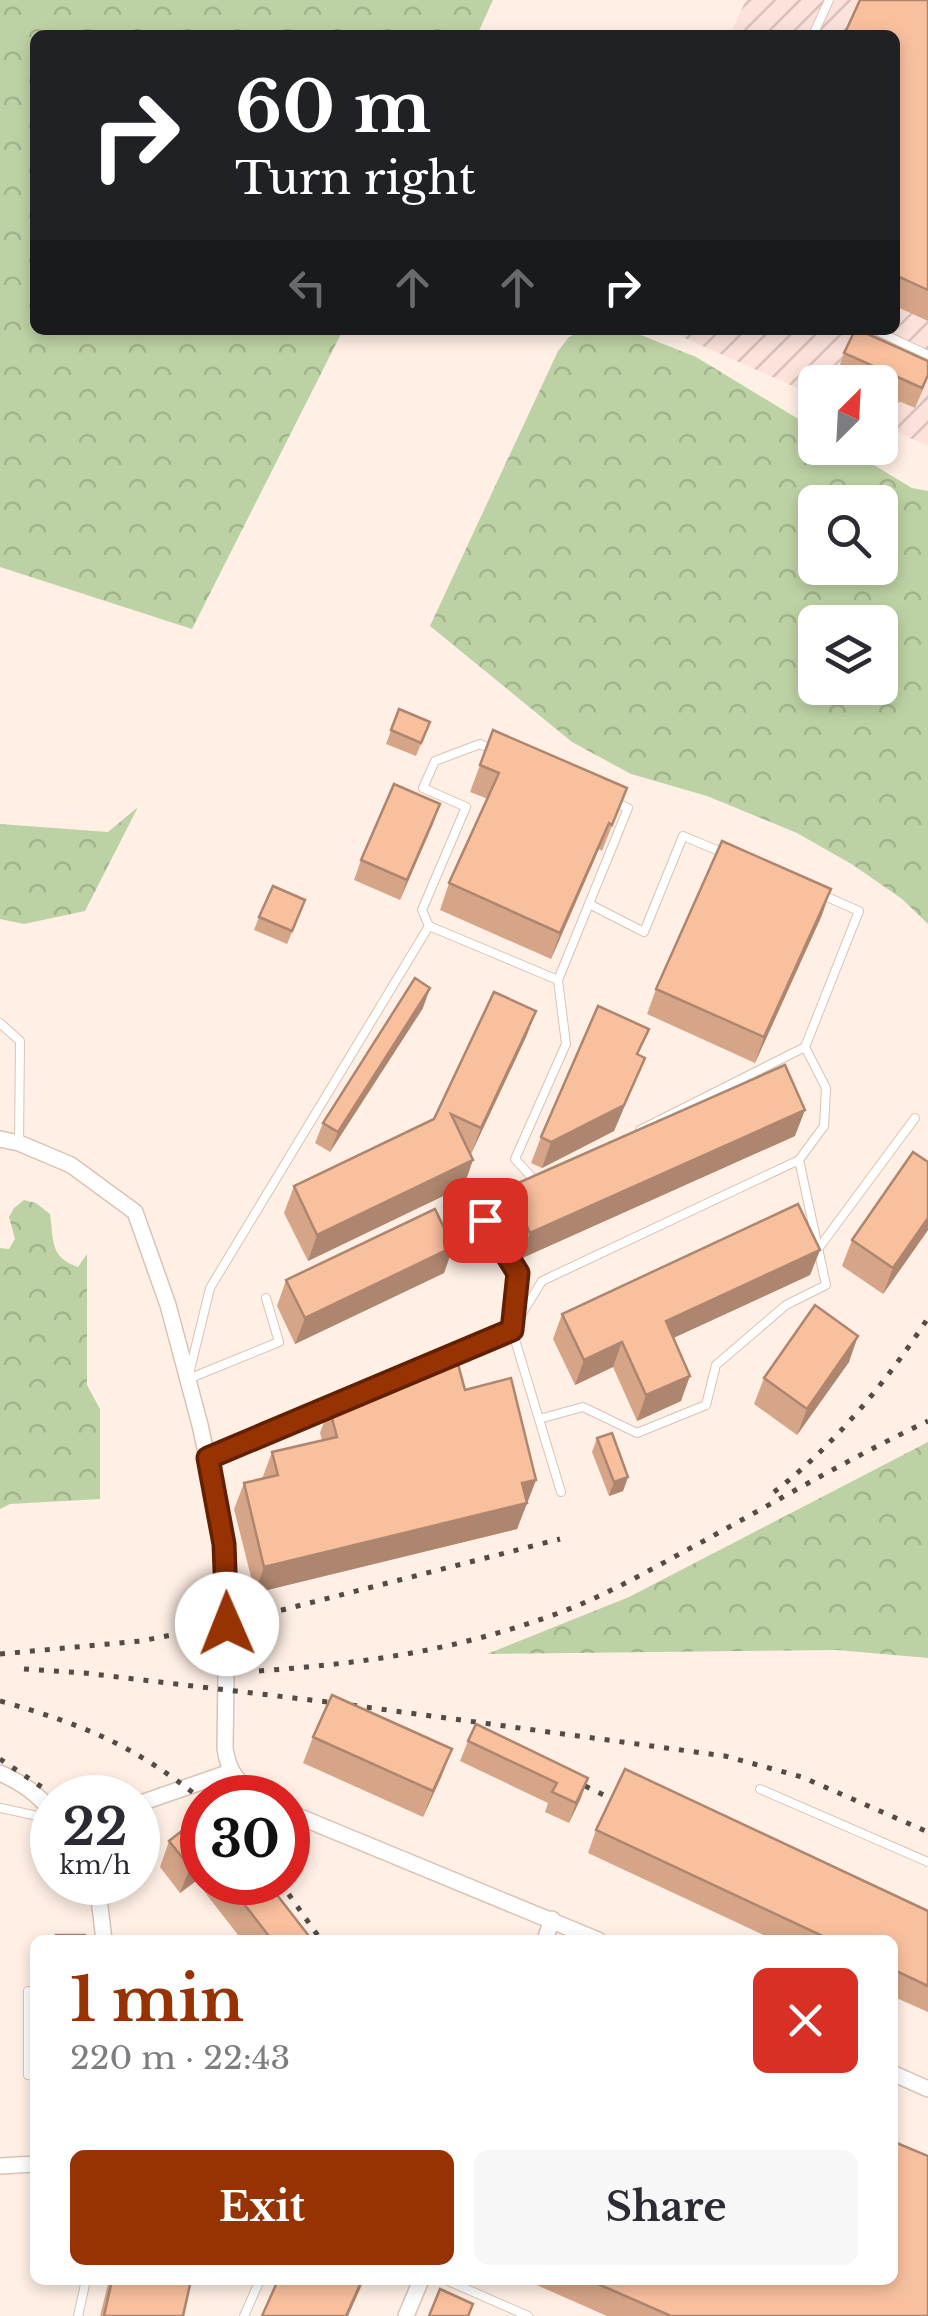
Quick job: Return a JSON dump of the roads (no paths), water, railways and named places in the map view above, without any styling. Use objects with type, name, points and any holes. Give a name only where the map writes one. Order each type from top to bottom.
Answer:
[{"type":"street","points":[[0,1139],[70,1165],[135,1212],[168,1306],[188,1379],[224,1544],[228,1603],[224,1748],[232,1775]]},
{"type":"street","points":[[160,1796],[230,1772]]},
{"type":"street","points":[[0,1773],[30,1789]]},
{"type":"street","points":[[310,1821],[587,1935]]},
{"type":"street","points":[[99,1905],[103,1935]]},
{"type":"street","points":[[546,1935],[552,1919]]},
{"type":"street","points":[[898,2076],[928,2089]]},
{"type":"street","points":[[0,2166],[30,2164]]},
{"type":"street","points":[[406,2316],[419,2285]]},
{"type":"lane","points":[[815,30],[829,0]]},
{"type":"lane","points":[[886,335],[928,355]]},
{"type":"lane","points":[[497,751],[480,744],[435,761],[423,788],[466,807],[422,910],[429,926],[558,980]]},
{"type":"lane","points":[[553,1174],[536,1182],[515,1158],[566,1044],[558,980],[628,808],[595,794]]},
{"type":"lane","points":[[590,904],[644,932],[683,836],[736,858]]},
{"type":"lane","points":[[637,1132],[805,1047],[859,911],[806,888]]},
{"type":"lane","points":[[188,1379],[210,1288],[429,926]]},
{"type":"lane","points":[[0,1023],[20,1041],[19,1143]]},
{"type":"lane","points":[[208,1458],[512,1330],[542,1281],[799,1160],[824,1126],[826,1088],[805,1047]]},
{"type":"lane","points":[[818,1249],[915,1118]]},
{"type":"lane","points":[[539,1419],[583,1407],[637,1434],[706,1405],[716,1365],[786,1305],[826,1285],[799,1160]]},
{"type":"lane","points":[[485,1220],[518,1273],[512,1330],[561,1492]]},
{"type":"lane","points":[[188,1379],[279,1342],[266,1298]]},
{"type":"lane","points":[[760,1789],[928,1862]]},
{"type":"lane","points":[[0,1808],[30,1812]]},
{"type":"lane","points":[[28,1990],[30,2075]]},
{"type":"lane","points":[[78,2316],[85,2285]]},
{"type":"lane","points":[[244,2316],[258,2285]]},
{"type":"lane","points":[[457,2285],[528,2316]]},
{"type":"railway","points":[[774,1492],[817,1455],[858,1411],[928,1318]]},
{"type":"railway","points":[[259,1671],[409,1653],[482,1637],[556,1614],[629,1581],[928,1421]]},
{"type":"railway","points":[[0,1654],[141,1641],[227,1624],[560,1539]]},
{"type":"railway","points":[[24,1669],[336,1703],[725,1756],[802,1777],[928,1832]]},
{"type":"railway","points":[[0,1701],[107,1739],[180,1783]]},
{"type":"railway","points":[[0,1759],[30,1779]]},
{"type":"railway","points":[[558,1773],[635,1810]]},
{"type":"railway","points":[[296,1905],[317,1935]]}]
